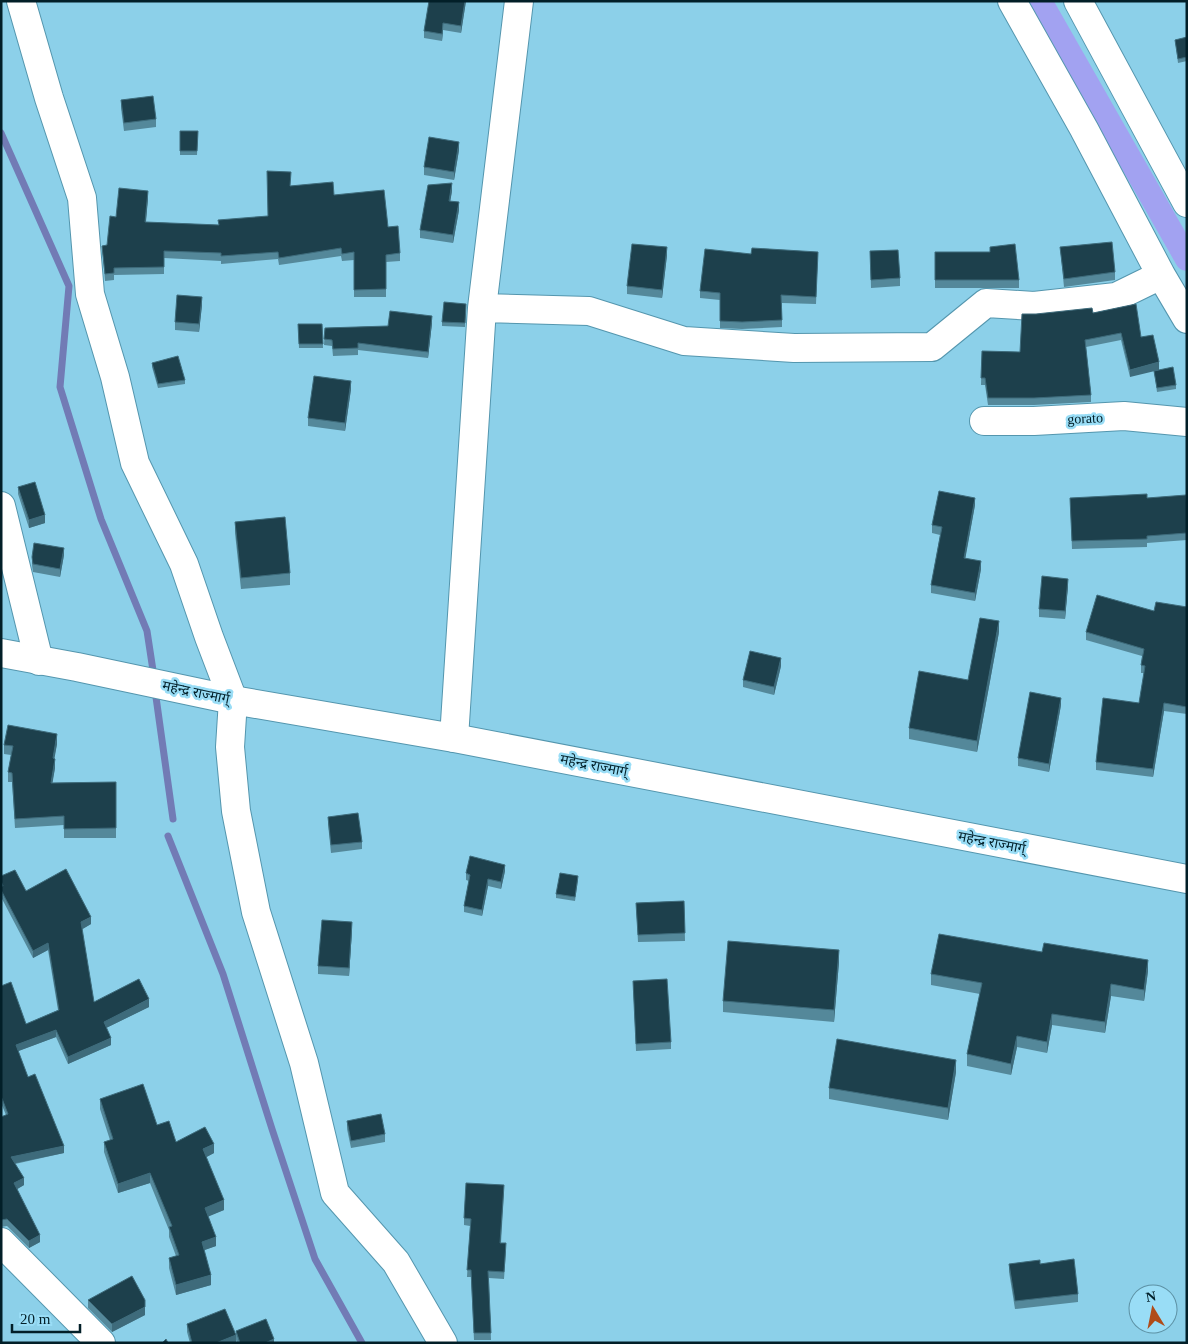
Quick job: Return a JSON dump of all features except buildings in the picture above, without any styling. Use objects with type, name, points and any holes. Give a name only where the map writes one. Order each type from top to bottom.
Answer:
[{"type":"main road","points":[[21,1],[82,198],[90,294],[116,377],[135,464],[184,564],[209,638],[223,697],[236,811],[256,912],[304,1064],[335,1193],[396,1262],[443,1343]]},
{"type":"main road","points":[[454,738],[482,308],[519,1]]},
{"type":"main road","points":[[1012,1],[1084,129],[1161,275],[1187,319]]},
{"type":"main road","points":[[1078,1],[1187,203]]},
{"type":"main road","points":[[482,308],[589,311],[684,342],[794,348],[932,347],[986,303],[1034,306],[1116,297],[1161,275]]},
{"type":"main road","name":"gorato","points":[[984,422],[1124,416],[1187,422]]},
{"type":"main road","points":[[1,506],[39,661]]},
{"type":"main road","name":"महेन्द्र राज्मार्ग्","points":[[1,653],[223,697],[454,738],[1187,879]]},
{"type":"main road","points":[[1,1242],[101,1343]]},
{"type":"waterway","points":[[1040,1],[1187,259]]},
{"type":"waterway","points":[[1,133],[69,286],[60,387],[101,519],[147,631],[154,677]]},
{"type":"waterway","points":[[155,690],[173,819]]},
{"type":"waterway","points":[[168,836],[223,974],[315,1259],[362,1343]]}]
